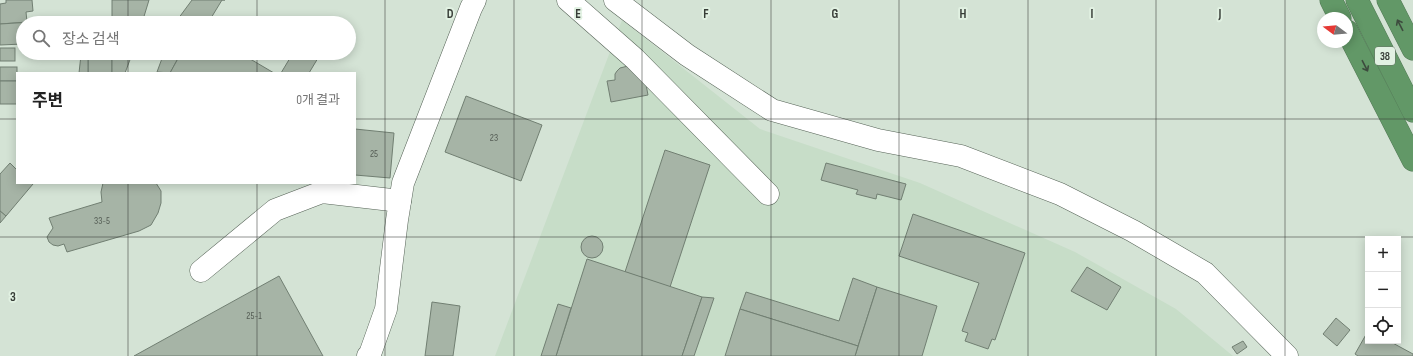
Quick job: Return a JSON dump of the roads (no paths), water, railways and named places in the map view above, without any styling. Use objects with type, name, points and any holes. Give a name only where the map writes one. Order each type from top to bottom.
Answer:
[{"type":"highway","points":[[1331,0],[1337,12]]},
{"type":"highway","name":"38","points":[[1357,0],[1413,111]]},
{"type":"highway","name":"38","points":[[1388,0],[1413,49]]},
{"type":"highway","points":[[1353,43],[1413,160]]},
{"type":"lane","points":[[368,356],[386,309],[403,183],[470,8],[475,0]]},
{"type":"lane","points":[[568,0],[635,58],[768,194]]},
{"type":"lane","points":[[615,0],[687,55],[772,110],[878,140],[961,156],[1060,194],[1133,231],[1205,273],[1287,356]]},
{"type":"lane","points":[[201,271],[275,210],[322,192],[400,201]]}]
